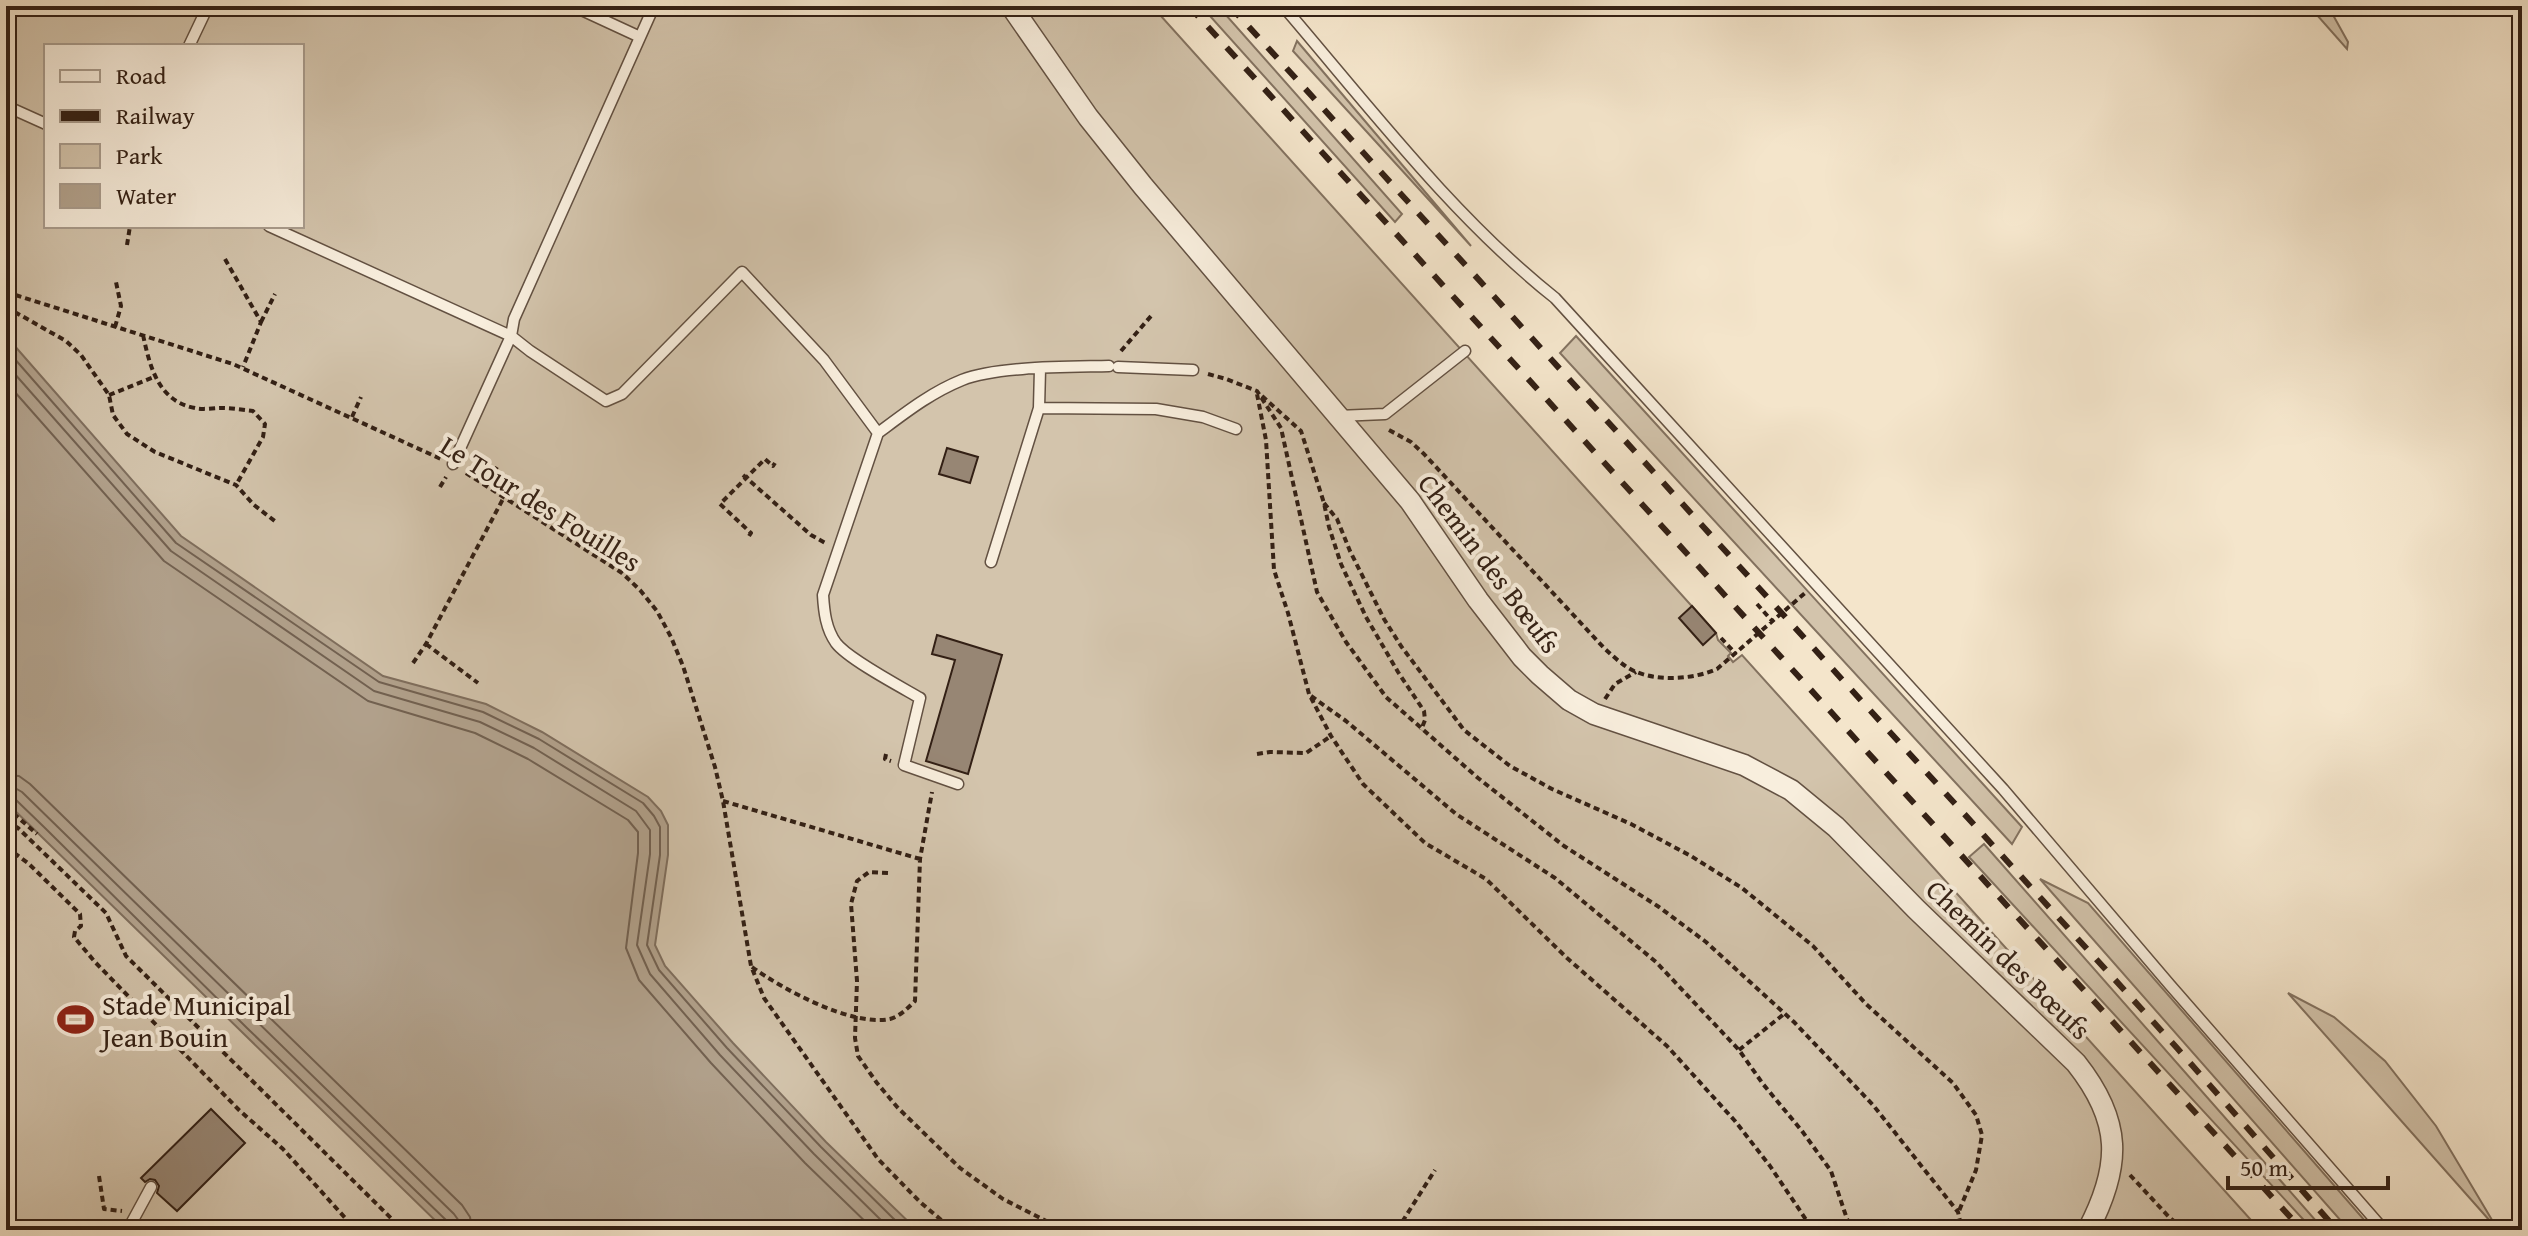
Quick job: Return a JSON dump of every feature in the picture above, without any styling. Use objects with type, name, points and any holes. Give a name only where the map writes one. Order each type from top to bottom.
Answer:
[{"type":"street","name":"Chemin des Bœufs","points":[[1011,6],[1115,152],[1426,521],[1478,600],[1522,657],[1556,690],[1594,714],[1744,765],[1791,790],[1816,809],[2076,1063],[2092,1082],[2113,1132],[2113,1156],[2106,1187],[2088,1230]]},
{"type":"lane","points":[[190,44],[208,6]]},
{"type":"lane","points":[[573,6],[640,37]]},
{"type":"lane","points":[[453,464],[511,336],[514,319],[654,6]]},
{"type":"lane","points":[[1283,6],[1412,158],[1518,269],[1555,298],[1923,701],[2384,1230]]},
{"type":"lane","points":[[6,106],[44,123]]},
{"type":"lane","points":[[273,228],[511,336],[606,401],[622,394],[742,272],[824,360],[878,433]]},
{"type":"lane","points":[[1342,423],[1385,414],[1465,351]]},
{"type":"lane","points":[[958,784],[904,765],[920,698],[837,645],[824,616],[823,595],[878,433],[926,398],[965,379],[1004,372],[1113,366],[1193,370]]},
{"type":"lane","points":[[991,562],[1039,408],[1040,369]]},
{"type":"lane","points":[[1039,408],[1156,409],[1203,417],[1236,429]]},
{"type":"lane","points":[[132,1226],[151,1187]]},
{"type":"path","points":[[127,245],[130,228]]},
{"type":"path","points":[[225,259],[261,322]]},
{"type":"path","points":[[115,327],[121,306],[116,282]]},
{"type":"path","name":"Le Tour des Fouilles","points":[[6,292],[243,369],[453,464],[622,573],[640,590],[657,611],[683,666],[715,767],[751,966],[764,998],[878,1159],[953,1230]]},
{"type":"path","points":[[243,369],[275,294]]},
{"type":"path","points":[[6,307],[66,341],[81,355],[109,395],[113,415],[127,434],[155,452],[236,485],[254,505],[276,522]]},
{"type":"path","points":[[1113,366],[1151,316]]},
{"type":"path","points":[[143,335],[154,377],[176,401],[197,409],[253,411],[265,424],[263,437],[236,485]]},
{"type":"path","points":[[1193,370],[1257,391],[1301,431],[1341,564],[1366,617],[1424,711],[1421,730]]},
{"type":"path","points":[[109,395],[154,377]]},
{"type":"path","points":[[1257,391],[1266,440],[1274,570],[1309,694],[1331,736],[1363,784],[1425,843],[1486,879],[1567,958],[1667,1046],[1735,1121],[1813,1230]]},
{"type":"path","points":[[1257,391],[1281,428],[1317,592],[1346,642],[1386,697],[1421,730],[1564,846],[1659,907],[1706,942],[1785,1014],[1873,1105],[1958,1212],[1962,1230]]},
{"type":"path","points":[[352,417],[361,397]]},
{"type":"path","points":[[1342,423],[1380,427],[1411,442],[1604,648],[1636,672],[1671,677],[1717,669],[1795,602]]},
{"type":"path","points":[[749,536],[751,533],[720,504],[744,476],[765,459],[773,466],[775,463]]},
{"type":"path","points":[[468,474],[481,468],[498,467],[485,485]]},
{"type":"path","points":[[744,476],[811,535],[838,550]]},
{"type":"path","points":[[413,663],[504,497]]},
{"type":"path","points":[[1324,503],[1337,519],[1384,619],[1464,730],[1510,766],[1552,789],[1631,824],[1742,888],[1813,946],[1866,1004],[1953,1083],[1976,1115],[1982,1135],[1976,1170],[1958,1212]]},
{"type":"path","points":[[1757,604],[1773,622]]},
{"type":"path","points":[[1721,638],[1736,654]]},
{"type":"path","points":[[426,644],[478,683]]},
{"type":"path","points":[[1594,714],[1615,684],[1636,672]]},
{"type":"path","points":[[1309,694],[1346,721],[1456,814],[1555,878],[1656,962],[1739,1050],[1831,1171],[1853,1230]]},
{"type":"path","points":[[1257,754],[1306,753],[1331,736]]},
{"type":"path","points":[[751,966],[796,996],[857,1017],[890,1019],[903,1013],[915,1001],[920,859],[933,784]]},
{"type":"path","points":[[723,801],[920,859]]},
{"type":"path","points":[[6,807],[37,834]]},
{"type":"path","points":[[6,821],[18,828],[106,913],[126,956],[403,1230]]},
{"type":"path","points":[[6,847],[28,863],[80,914],[81,926],[74,937],[95,962],[239,1110],[283,1149],[356,1230]]},
{"type":"path","points":[[888,873],[869,872],[857,881],[851,904],[858,1056],[898,1108],[960,1168],[1003,1199],[1064,1230]]},
{"type":"path","points":[[1739,1050],[1785,1014]]},
{"type":"path","points":[[2113,1156],[2169,1217],[2185,1230]]},
{"type":"path","points":[[1399,1229],[1435,1170]]},
{"type":"path","points":[[99,1176],[104,1209],[121,1210],[132,1226]]},
{"type":"green space","points":[[6,6],[1152,6],[1716,633],[1718,640],[1731,653],[1728,656],[1733,662],[1742,655],[2260,1230],[6,1230]]},
{"type":"green space","points":[[1201,6],[1218,6],[1402,214],[1395,222]]},
{"type":"green space","points":[[2309,6],[2328,6],[2348,42],[2347,49]]},
{"type":"green space","points":[[1297,41],[1471,246],[1293,51]]},
{"type":"green space","points":[[1576,336],[2022,827],[2012,844],[1560,353]]},
{"type":"green space","points":[[1984,844],[2324,1230],[2313,1230],[1969,857]]},
{"type":"green space","points":[[2040,879],[2088,903],[2373,1230],[2349,1230]]},
{"type":"green space","points":[[2288,993],[2334,1017],[2385,1061],[2436,1126],[2498,1230]]},
{"type":"water","points":[[6,336],[181,536],[383,676],[486,704],[542,732],[648,797],[661,811],[668,825],[668,855],[655,945],[665,966],[826,1142],[917,1230],[445,1230],[6,802]]},
{"type":"building","points":[[947,448],[978,457],[970,483],[939,474]]},
{"type":"building","points":[[1692,606],[1716,633],[1703,645],[1679,618]]},
{"type":"building","points":[[937,635],[1002,655],[968,774],[926,761],[955,660],[932,654]]},
{"type":"building","points":[[211,1109],[245,1143],[177,1211],[157,1193],[159,1186],[155,1180],[145,1182],[141,1178]]},
{"type":"railway","points":[[1189,6],[2302,1230]]},
{"type":"railway","points":[[1230,6],[2177,1048],[2337,1230]]},
{"type":"place","name":"Stade Municipal Jean Bouin","points":[[76,1020]]}]
